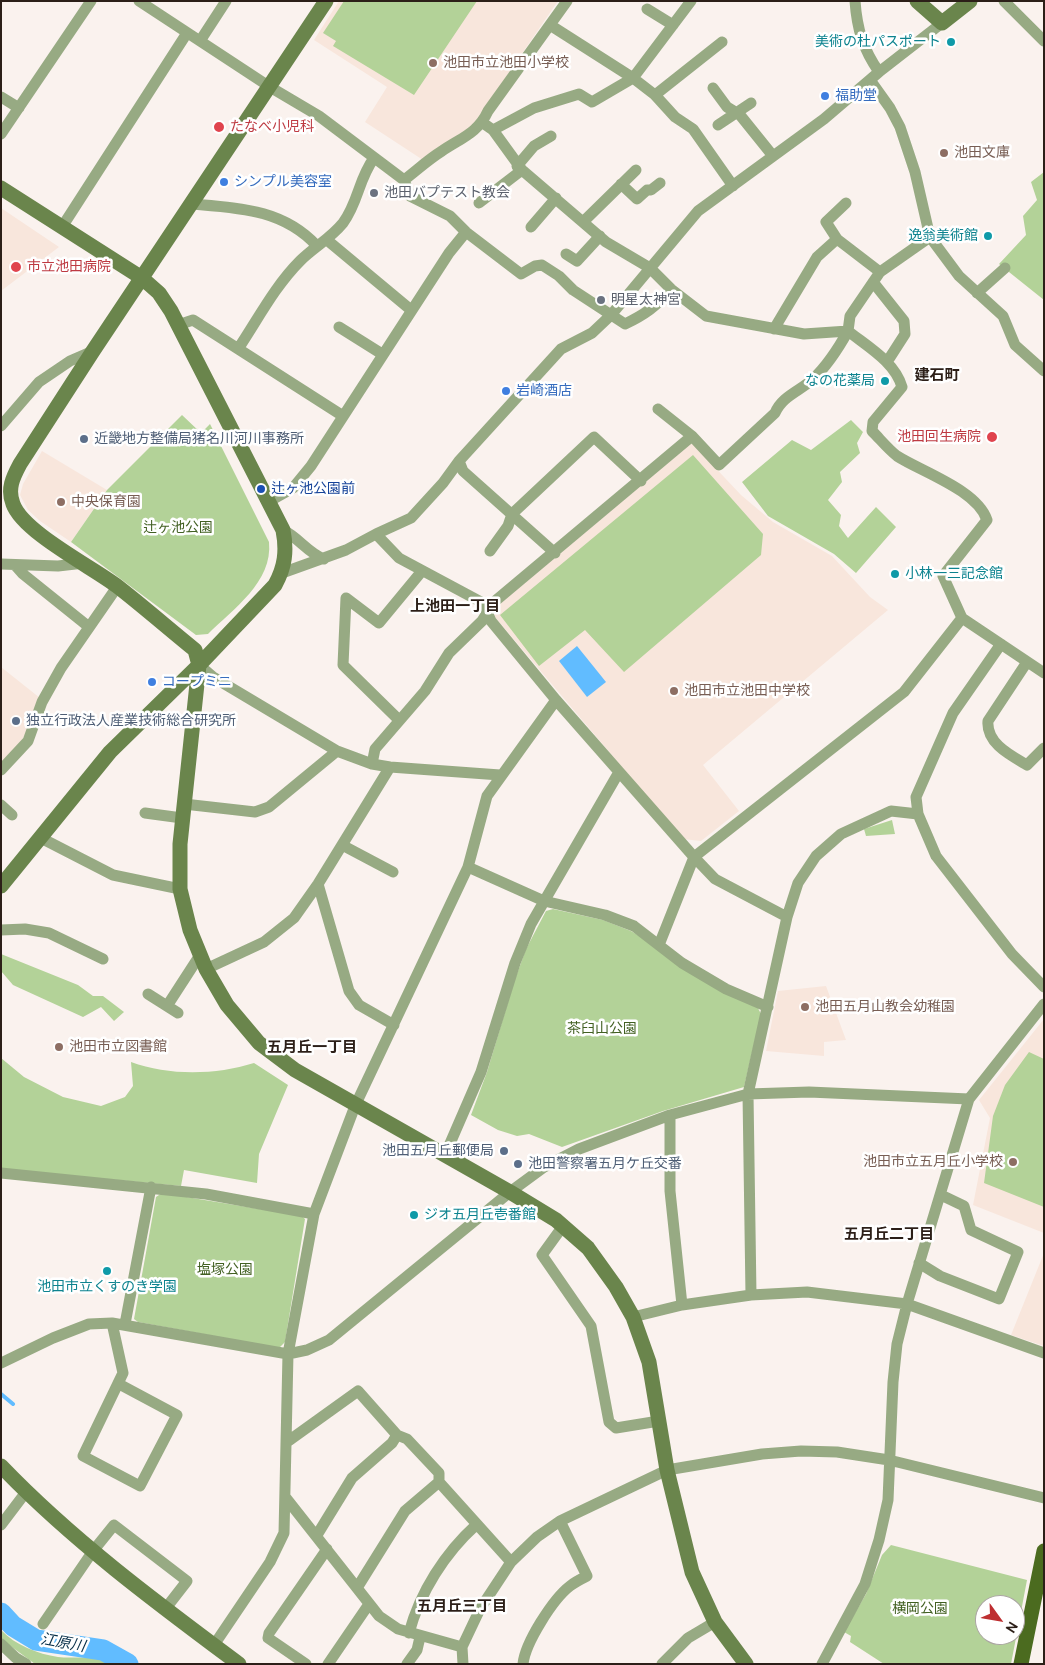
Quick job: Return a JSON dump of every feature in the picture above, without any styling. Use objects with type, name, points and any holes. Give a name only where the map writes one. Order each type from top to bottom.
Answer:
[{"type":"main road","points":[[1021,1664],[1039,1603],[1044,1551]]},
{"type":"street","points":[[1,134],[91,1]]},
{"type":"street","points":[[139,1],[270,87],[319,116],[404,180],[410,196],[450,216],[466,232],[521,274],[535,266],[542,265],[559,276],[573,290],[625,324],[658,305],[671,288]]},
{"type":"street","points":[[200,42],[226,1]]},
{"type":"street","points":[[326,1],[20,464],[12,478],[10,489],[12,504],[24,522],[117,587],[195,650],[199,665],[183,811],[180,889],[200,955],[227,1005],[259,1043],[294,1070],[510,1192],[563,1226],[588,1248],[616,1287],[633,1317],[649,1362],[668,1470],[692,1572],[715,1622],[746,1664]]},
{"type":"street","points":[[404,180],[440,151],[473,133],[482,124],[488,111],[567,1]]},
{"type":"street","points":[[493,130],[534,108],[579,94],[592,102],[633,78],[691,1]]},
{"type":"street","points":[[855,1],[857,26],[874,76],[900,127],[916,172],[930,237],[959,276],[1003,316],[1015,345],[1044,371]]},
{"type":"street","points":[[917,1],[942,23]]},
{"type":"street","points":[[282,574],[346,550],[411,518],[443,483],[459,461],[561,349],[592,333],[611,315],[698,211],[824,119],[874,76],[970,1]]},
{"type":"street","points":[[1004,1],[1044,40]]},
{"type":"street","points":[[647,9],[673,25]]},
{"type":"street","points":[[550,25],[633,78],[656,95],[675,117],[692,129],[733,186]]},
{"type":"street","points":[[62,227],[186,33]]},
{"type":"street","points":[[656,95],[722,42]]},
{"type":"street","points":[[713,88],[727,108],[740,114],[773,156]]},
{"type":"street","points":[[1,97],[19,108]]},
{"type":"street","points":[[718,125],[735,111],[751,103]]},
{"type":"street","points":[[482,124],[493,130],[520,168],[600,236],[650,268],[671,288],[706,316],[804,334],[848,331],[887,362],[899,375],[902,387],[873,422],[872,431],[896,455],[935,474],[984,509],[987,520],[943,576],[962,618],[1044,673]]},
{"type":"street","points":[[479,204],[520,168],[534,146],[551,136]]},
{"type":"street","points":[[238,349],[282,281],[322,243],[354,207],[363,173],[374,158]]},
{"type":"street","points":[[584,221],[636,170]]},
{"type":"street","points":[[621,184],[637,199],[647,190],[651,190],[660,183]]},
{"type":"street","points":[[1,188],[142,278],[159,293],[178,325],[283,530],[286,546],[282,574],[266,597],[110,752],[1,886]]},
{"type":"street","points":[[531,227],[556,198]]},
{"type":"street","points":[[846,203],[826,222],[837,239],[880,272]]},
{"type":"street","points":[[192,204],[242,208],[285,220],[322,243],[412,310]]},
{"type":"street","points":[[268,502],[293,488],[311,466],[382,354],[449,253],[466,232]]},
{"type":"street","points":[[566,254],[577,261],[600,236]]},
{"type":"street","points":[[658,409],[692,436],[719,465],[775,413],[778,405],[812,380],[835,355],[848,331],[850,316],[880,272],[930,237]]},
{"type":"street","points":[[774,330],[817,257],[837,239]]},
{"type":"street","points":[[977,293],[1005,268]]},
{"type":"street","points":[[873,282],[904,321],[905,334],[887,362]]},
{"type":"street","points":[[178,325],[193,320],[343,416]]},
{"type":"street","points":[[339,327],[382,354]]},
{"type":"street","points":[[1,426],[39,382],[70,360],[93,351]]},
{"type":"street","points":[[372,764],[374,750],[425,691],[449,653],[488,612],[494,602],[555,553],[692,436]]},
{"type":"street","points":[[490,551],[508,526],[512,514],[594,437],[640,481]]},
{"type":"street","points":[[459,461],[463,471],[555,553]]},
{"type":"street","points":[[283,530],[296,536],[314,556],[324,559]]},
{"type":"street","points":[[376,534],[398,558],[483,603],[491,621],[556,700],[715,879],[787,917]]},
{"type":"street","points":[[1,564],[58,566],[84,563]]},
{"type":"street","points":[[15,565],[22,574],[89,626]]},
{"type":"street","points":[[399,720],[343,665],[346,598],[379,623],[422,571]]},
{"type":"street","points":[[1,770],[28,741],[42,702],[61,668],[117,587]]},
{"type":"street","points":[[659,945],[694,857],[904,692],[962,618]]},
{"type":"street","points":[[1001,644],[953,713],[916,797],[918,814],[936,856],[1012,954],[1044,987]]},
{"type":"street","points":[[1027,662],[988,720],[987,730],[1002,749],[1027,765],[1044,748]]},
{"type":"street","points":[[199,665],[213,677],[337,751],[372,764],[390,768],[500,775]]},
{"type":"street","points":[[214,1645],[270,1562],[284,1533],[288,1354],[314,1214],[355,1106],[468,866],[487,796],[500,775],[556,700]]},
{"type":"street","points":[[145,813],[183,811],[255,812],[268,807],[337,751]]},
{"type":"street","points":[[206,969],[264,942],[294,918],[318,884],[390,768]]},
{"type":"street","points":[[445,1155],[465,1113],[515,963],[531,924],[619,772]]},
{"type":"street","points":[[1,805],[12,816]]},
{"type":"street","points":[[751,1295],[748,1094],[787,917],[798,883],[816,856],[841,834],[891,811],[918,814]]},
{"type":"street","points":[[40,837],[113,875],[180,889]]},
{"type":"street","points":[[342,845],[393,872]]},
{"type":"street","points":[[468,866],[544,901],[605,915],[634,926],[682,963],[726,989],[768,1007]]},
{"type":"street","points":[[318,884],[349,991],[359,1004],[394,1025]]},
{"type":"street","points":[[1,930],[25,928],[48,933],[103,959]]},
{"type":"street","points":[[167,1006],[200,955]]},
{"type":"street","points":[[148,994],[178,1013]]},
{"type":"street","points":[[822,1664],[868,1575],[879,1540],[888,1500],[897,1344],[906,1304],[969,1099],[1044,1004]]},
{"type":"street","points":[[1,1363],[53,1338],[89,1324],[112,1323],[288,1354],[307,1350],[328,1340],[510,1192],[544,1167],[579,1149],[670,1115],[748,1094],[810,1092],[969,1099]]},
{"type":"street","points":[[670,1115],[670,1191],[682,1305]]},
{"type":"street","points":[[1,1174],[151,1187],[252,1201],[314,1214]]},
{"type":"street","points":[[125,1324],[151,1187]]},
{"type":"street","points":[[920,1263],[940,1276],[998,1300],[1018,1252],[971,1230],[964,1206],[941,1195]]},
{"type":"street","points":[[563,1226],[542,1255],[591,1326],[609,1422],[616,1428],[659,1421]]},
{"type":"street","points":[[633,1317],[682,1305],[751,1295],[808,1292],[906,1304],[1044,1353]]},
{"type":"street","points":[[112,1323],[123,1373],[83,1456],[140,1486],[176,1414],[119,1384]]},
{"type":"street","points":[[287,1442],[358,1391],[398,1435],[407,1439],[440,1473],[439,1482],[405,1511],[357,1588]]},
{"type":"street","points":[[317,1535],[352,1478],[392,1443],[398,1435]]},
{"type":"street","points":[[463,1664],[462,1647],[480,1609],[511,1562],[537,1536],[560,1521],[668,1470],[762,1454],[801,1451],[837,1452],[889,1460],[1044,1498]]},
{"type":"street","points":[[1,1466],[26,1492],[93,1551],[239,1664]]},
{"type":"street","points":[[439,1482],[511,1562]]},
{"type":"street","points":[[1,1525],[26,1492]]},
{"type":"street","points":[[286,1498],[317,1535],[369,1604],[392,1624],[415,1635],[462,1647]]},
{"type":"street","points":[[523,1664],[528,1646],[556,1601],[570,1586],[587,1576],[560,1521]]},
{"type":"street","points":[[43,1624],[93,1551],[114,1525],[188,1580],[166,1608]]},
{"type":"street","points":[[407,1664],[417,1650],[415,1635],[416,1607],[456,1543],[476,1525]]},
{"type":"street","points":[[306,1664],[268,1638],[269,1633],[327,1549]]},
{"type":"street","points":[[328,1664],[369,1604]]},
{"type":"street","points":[[662,1664],[688,1638],[715,1622]]},
{"type":"street","points":[[1,1644],[16,1658],[26,1664]]},
{"type":"shaded area","name":"池田市立池田小学校","points":[[339,1],[558,1],[469,131],[423,160],[365,122],[387,87],[314,40]]},
{"type":"shaded area","name":"市立池田病院","points":[[1,208],[59,247],[1,291]]},
{"type":"shaded area","name":"池田市立池田中学校","points":[[692,443],[741,495],[773,522],[832,556],[870,597],[888,610],[703,765],[739,811],[701,841],[683,839],[494,616],[496,607]]},
{"type":"shaded area","name":"中央保育園","points":[[42,451],[107,490],[71,542],[40,521],[28,510],[20,495],[23,484]]},
{"type":"shaded area","name":"独立行政法人産業技術総合研究所","points":[[1,667],[40,698],[29,729],[15,750],[1,765]]},
{"type":"shaded area","name":"池田五月山教会幼稚園","points":[[826,986],[846,1040],[824,1042],[824,1056],[766,1051],[778,991]]},
{"type":"shaded area","name":"池田市立五月丘小学校","points":[[1044,1019],[1044,1233],[973,1205],[990,1118],[979,1100]]},
{"type":"shaded area","points":[[1044,1253],[1044,1346],[1011,1335]]},
{"type":"green space","points":[[344,1],[477,1],[414,95],[333,46],[336,41],[323,33]]},
{"type":"green space","points":[[1044,172],[1044,300],[999,264],[1026,235],[1023,216],[1037,200],[1031,182]]},
{"type":"green space","name":"辻ヶ池公園","points":[[182,415],[201,433],[210,424],[269,542],[269,556],[265,570],[258,582],[249,594],[208,634],[196,635],[71,542],[107,490]]},
{"type":"green space","points":[[851,420],[863,432],[857,443],[860,453],[840,472],[842,482],[828,500],[841,515],[839,526],[848,538],[876,507],[896,527],[856,573],[834,554],[768,516],[742,482],[792,440],[811,450]]},
{"type":"green space","points":[[693,455],[763,534],[761,555],[624,672],[585,630],[539,666],[500,615]]},
{"type":"green space","points":[[892,820],[895,834],[866,836],[864,829]]},
{"type":"green space","name":"茶臼山公園","points":[[553,909],[603,920],[631,931],[758,1008],[761,1014],[744,1087],[663,1111],[562,1147],[529,1134],[517,1136],[498,1130],[471,1115],[487,1072],[526,949],[546,911]]},
{"type":"green space","points":[[1,954],[78,985],[93,996],[103,996],[124,1012],[114,1021],[101,1007],[83,1017],[13,985],[1,971]]},
{"type":"green space","name":"池田市立五月丘小学校","points":[[1029,1052],[1044,1059],[1044,1207],[984,1183],[993,1116],[1005,1085]]},
{"type":"green space","points":[[1,1058],[24,1077],[63,1097],[101,1106],[125,1097],[133,1086],[131,1062],[146,1067],[177,1072],[208,1072],[254,1063],[288,1085],[259,1154],[257,1183],[184,1170],[181,1186],[1,1169]]},
{"type":"green space","name":"塩塚公園","points":[[162,1193],[302,1216],[305,1219],[285,1342],[279,1348],[138,1322],[134,1319],[156,1197]]},
{"type":"green space","name":"横岡公園","points":[[891,1545],[1027,1580],[1024,1595],[975,1595],[975,1645],[1015,1645],[1011,1664],[884,1664],[850,1642],[851,1636],[844,1632],[866,1594],[882,1555]]},
{"type":"green space","points":[[1,1630],[27,1648],[43,1654],[58,1657],[91,1658],[109,1664],[35,1664],[1,1639]]},
{"type":"water","points":[[577,646],[606,682],[587,697],[559,661]]},
{"type":"waterway","points":[[1,1394],[13,1404]]},
{"type":"waterway","name":"江原川","points":[[1,1613],[13,1626],[36,1640],[103,1650],[128,1664]]},
{"type":"place","name":"美術の杜パスポート","points":[[951,42]]},
{"type":"place","name":"池田市立池田小学校","points":[[433,63]]},
{"type":"place","name":"福助堂","points":[[825,96]]},
{"type":"place","name":"たなべ小児科","points":[[219,127]]},
{"type":"place","name":"池田文庫","points":[[944,153]]},
{"type":"place","name":"シンプル美容室","points":[[224,182]]},
{"type":"place","name":"池田バプテスト教会","points":[[374,193]]},
{"type":"place","name":"逸翁美術館","points":[[988,236]]},
{"type":"place","name":"市立池田病院","points":[[16,267]]},
{"type":"place","name":"明星太神宮","points":[[601,300]]},
{"type":"place","name":"なの花薬局","points":[[885,381]]},
{"type":"place","name":"岩崎酒店","points":[[506,391]]},
{"type":"place","name":"池田回生病院","points":[[992,437]]},
{"type":"place","name":"近畿地方整備局猪名川河川事務所","points":[[84,439]]},
{"type":"place","name":"辻ヶ池公園前","points":[[261,489]]},
{"type":"place","name":"中央保育園","points":[[61,502]]},
{"type":"place","name":"小林一三記念館","points":[[895,574]]},
{"type":"place","name":"コープミニ","points":[[152,682]]},
{"type":"place","name":"池田市立池田中学校","points":[[674,691]]},
{"type":"place","name":"独立行政法人産業技術総合研究所","points":[[16,721]]},
{"type":"place","name":"池田五月山教会幼稚園","points":[[805,1007]]},
{"type":"place","name":"池田市立図書館","points":[[59,1047]]},
{"type":"place","name":"池田五月丘郵便局","points":[[504,1151]]},
{"type":"place","name":"池田市立五月丘小学校","points":[[1013,1162]]},
{"type":"place","name":"池田警察署五月ケ丘交番","points":[[518,1164]]},
{"type":"place","name":"ジオ五月丘壱番館","points":[[414,1215]]},
{"type":"place","name":"池田市立くすのき学園","points":[[107,1271]]},
{"type":"district","name":"建石町","points":[[937,376]]},
{"type":"district","name":"上池田一丁目","points":[[455,607]]},
{"type":"district","name":"五月丘一丁目","points":[[312,1048]]},
{"type":"district","name":"五月丘二丁目","points":[[889,1235]]},
{"type":"district","name":"五月丘三丁目","points":[[462,1607]]}]
